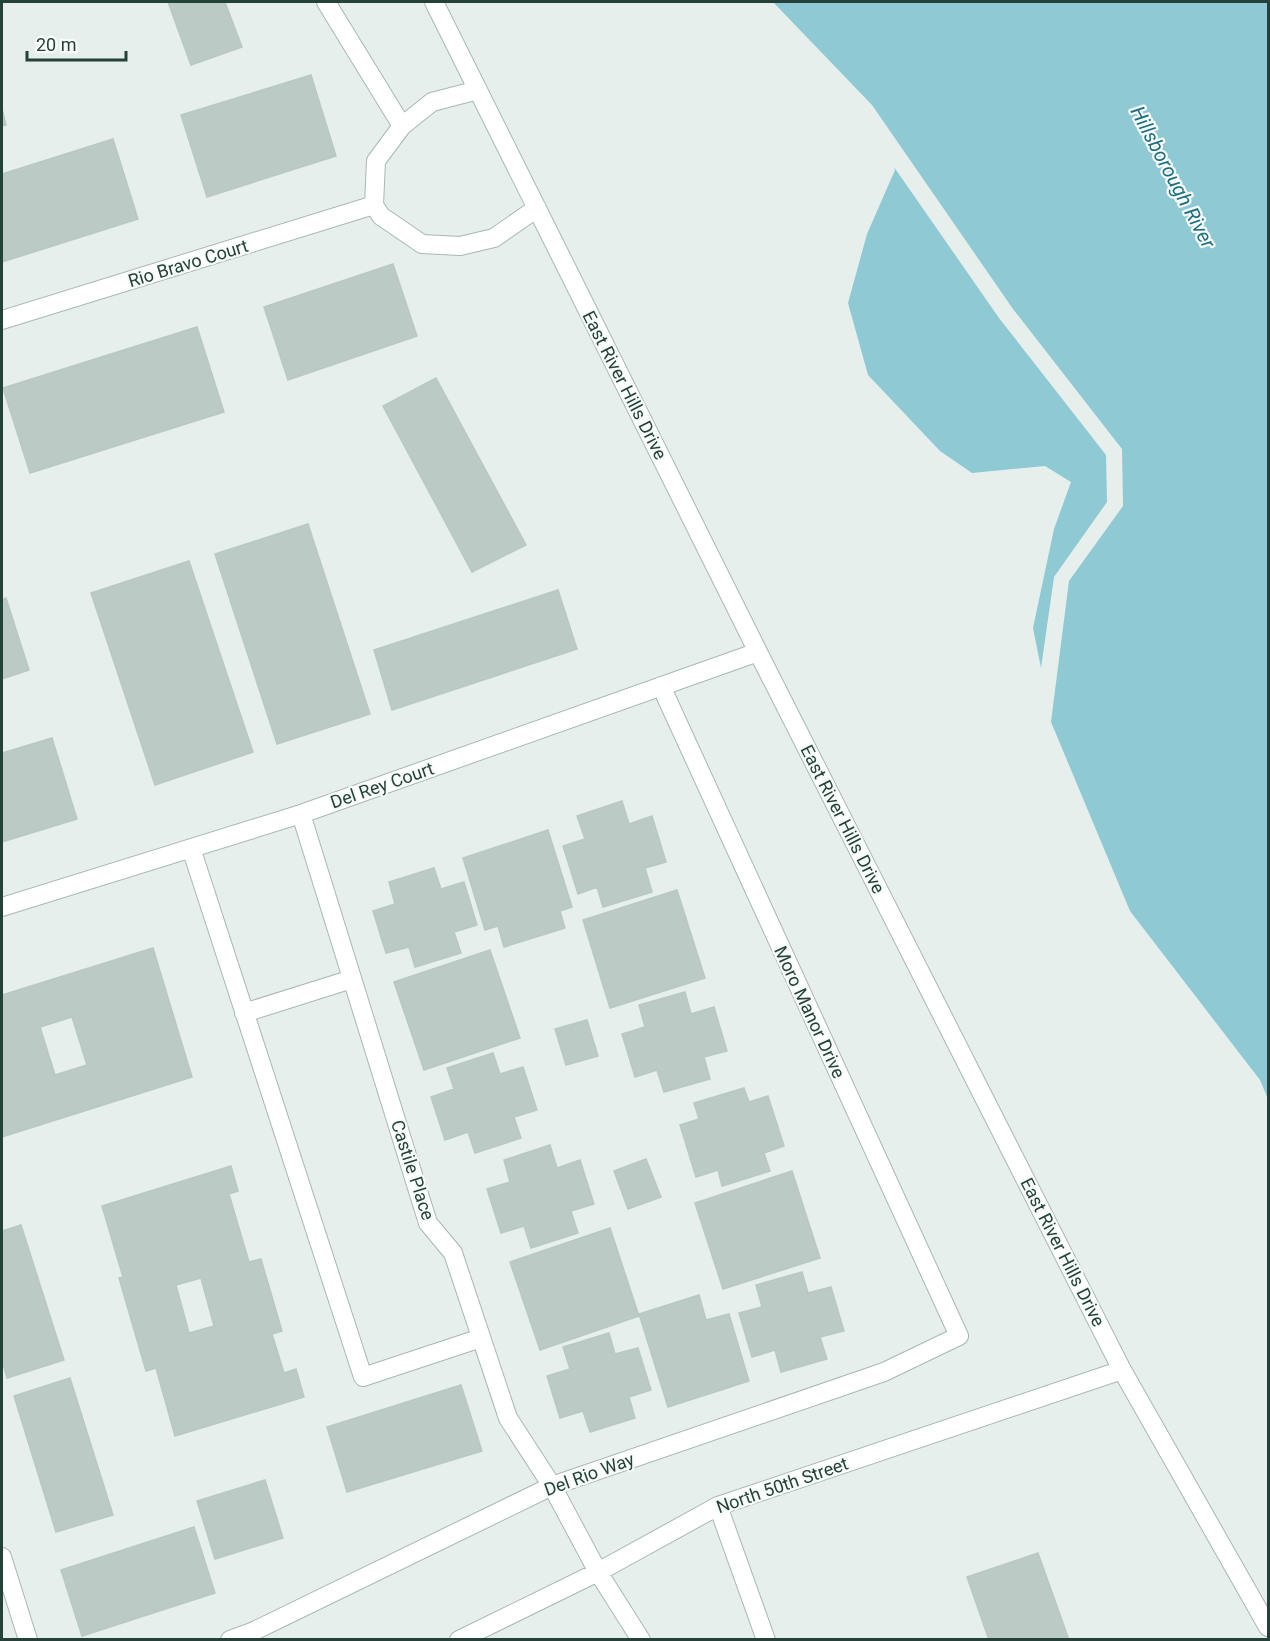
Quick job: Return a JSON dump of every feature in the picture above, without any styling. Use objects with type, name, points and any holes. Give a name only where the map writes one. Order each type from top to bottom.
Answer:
[{"type":"street","points":[[326,2],[402,126]]},
{"type":"street","name":"East River Hills Drive","points":[[434,2],[758,652],[1122,1370],[1269,1627]]},
{"type":"street","points":[[478,90],[432,102],[402,126],[376,161],[374,205],[381,216],[422,244],[460,246],[495,238],[537,208]]},
{"type":"street","name":"Rio Bravo Court","points":[[2,320],[374,205]]},
{"type":"street","name":"Del Rey Court","points":[[2,907],[301,814],[758,652]]},
{"type":"street","name":"Moro Manor Drive","points":[[661,686],[959,1336]]},
{"type":"street","name":"Castile Place","points":[[301,814],[428,1223],[453,1253],[508,1418],[552,1486],[598,1572],[641,1640]]},
{"type":"street","points":[[191,848],[363,1377],[481,1338]]},
{"type":"street","points":[[244,1013],[352,979]]},
{"type":"street","name":"Del Rio Way","points":[[230,1640],[252,1632],[552,1486],[884,1372],[959,1336]]},
{"type":"street","name":"North 50th Street","points":[[459,1640],[598,1572],[718,1506],[1122,1370]]},
{"type":"street","points":[[718,1506],[766,1640]]},
{"type":"street","points":[[2,1557],[28,1640]]},
{"type":"water","name":"Hillsborough River","points":[[773,2],[1268,2],[1268,1099],[1260,1080],[1130,911],[1051,722],[1069,581],[1123,506],[1122,449],[1013,309],[872,105]]},
{"type":"water","points":[[894,167],[999,318],[1106,455],[1107,502],[1054,577],[1041,668],[1033,628],[1054,529],[1071,482],[1045,466],[972,473],[940,451],[868,375],[848,303],[867,234],[895,170]]},
{"type":"building","points":[[168,2],[225,2],[242,47],[191,65]]},
{"type":"building","points":[[311,75],[336,156],[207,197],[181,115]]},
{"type":"building","points":[[2,109],[6,125],[2,126]]},
{"type":"building","points":[[113,139],[138,219],[2,262],[2,174]]},
{"type":"building","points":[[393,264],[417,336],[288,380],[264,307]]},
{"type":"building","points":[[197,327],[224,412],[30,473],[3,388]]},
{"type":"building","points":[[436,378],[526,545],[472,572],[383,406]]},
{"type":"building","points":[[308,524],[370,714],[277,744],[215,554]]},
{"type":"building","points":[[189,561],[253,752],[155,785],[91,593]]},
{"type":"building","points":[[558,590],[577,649],[392,710],[374,650]]},
{"type":"building","points":[[6,598],[29,670],[2,679],[2,600]]},
{"type":"building","points":[[52,738],[77,819],[2,842],[2,753]]},
{"type":"building","points":[[622,801],[629,824],[652,816],[666,862],[645,868],[652,892],[603,907],[597,887],[578,894],[563,846],[585,839],[577,816]]},
{"type":"building","points":[[548,830],[572,907],[560,911],[565,928],[504,947],[498,926],[485,930],[463,858]]},
{"type":"building","points":[[434,868],[441,889],[464,882],[477,925],[454,932],[461,953],[415,967],[409,947],[386,953],[373,911],[395,904],[389,882]]},
{"type":"building","points":[[677,890],[705,978],[610,1008],[583,920]]},
{"type":"building","points":[[153,948],[192,1077],[2,1137],[2,995]],"holes":[[[72,1017],[87,1065],[55,1075],[40,1027]]]},
{"type":"building","points":[[490,950],[520,1038],[424,1070],[394,982]]},
{"type":"building","points":[[685,992],[691,1014],[714,1007],[727,1051],[704,1057],[710,1079],[664,1092],[657,1070],[635,1077],[622,1034],[645,1027],[639,1005]]},
{"type":"building","points":[[587,1020],[598,1056],[566,1065],[555,1029]]},
{"type":"building","points":[[493,1053],[500,1074],[523,1067],[537,1110],[514,1117],[521,1138],[475,1153],[468,1132],[445,1140],[431,1097],[454,1089],[447,1068]]},
{"type":"building","points":[[744,1088],[749,1102],[768,1096],[784,1146],[764,1153],[770,1171],[722,1186],[718,1170],[696,1177],[680,1125],[699,1119],[694,1103]]},
{"type":"building","points":[[550,1145],[557,1168],[580,1160],[594,1204],[571,1211],[578,1233],[531,1248],[524,1226],[501,1233],[487,1189],[510,1182],[504,1160]]},
{"type":"building","points":[[646,1159],[661,1197],[628,1209],[614,1171]]},
{"type":"building","points":[[231,1166],[238,1191],[229,1194],[249,1262],[261,1259],[282,1331],[272,1334],[284,1373],[296,1369],[304,1397],[175,1436],[156,1368],[146,1371],[119,1278],[123,1277],[102,1206]],"holes":[[[201,1278],[214,1326],[189,1333],[176,1285]]]},
{"type":"building","points":[[792,1171],[820,1258],[723,1289],[695,1203]]},
{"type":"building","points":[[21,1225],[64,1360],[7,1378],[2,1360],[2,1231]]},
{"type":"building","points":[[610,1228],[639,1316],[540,1350],[510,1262]]},
{"type":"building","points":[[802,1272],[808,1293],[831,1287],[844,1331],[820,1337],[827,1359],[781,1372],[775,1350],[752,1357],[739,1313],[762,1307],[756,1285]]},
{"type":"building","points":[[699,1295],[706,1320],[729,1314],[749,1381],[668,1407],[639,1314]]},
{"type":"building","points":[[609,1333],[615,1354],[638,1348],[651,1390],[629,1397],[635,1418],[590,1432],[583,1411],[560,1418],[547,1376],[570,1369],[563,1347]]},
{"type":"building","points":[[70,1378],[113,1515],[56,1532],[14,1396]]},
{"type":"building","points":[[461,1385],[482,1451],[347,1492],[327,1427]]},
{"type":"building","points":[[265,1480],[283,1538],[215,1559],[197,1501]]},
{"type":"building","points":[[194,1527],[215,1593],[82,1636],[61,1570]]},
{"type":"building","points":[[1038,1553],[1069,1640],[989,1640],[967,1577]]}]
